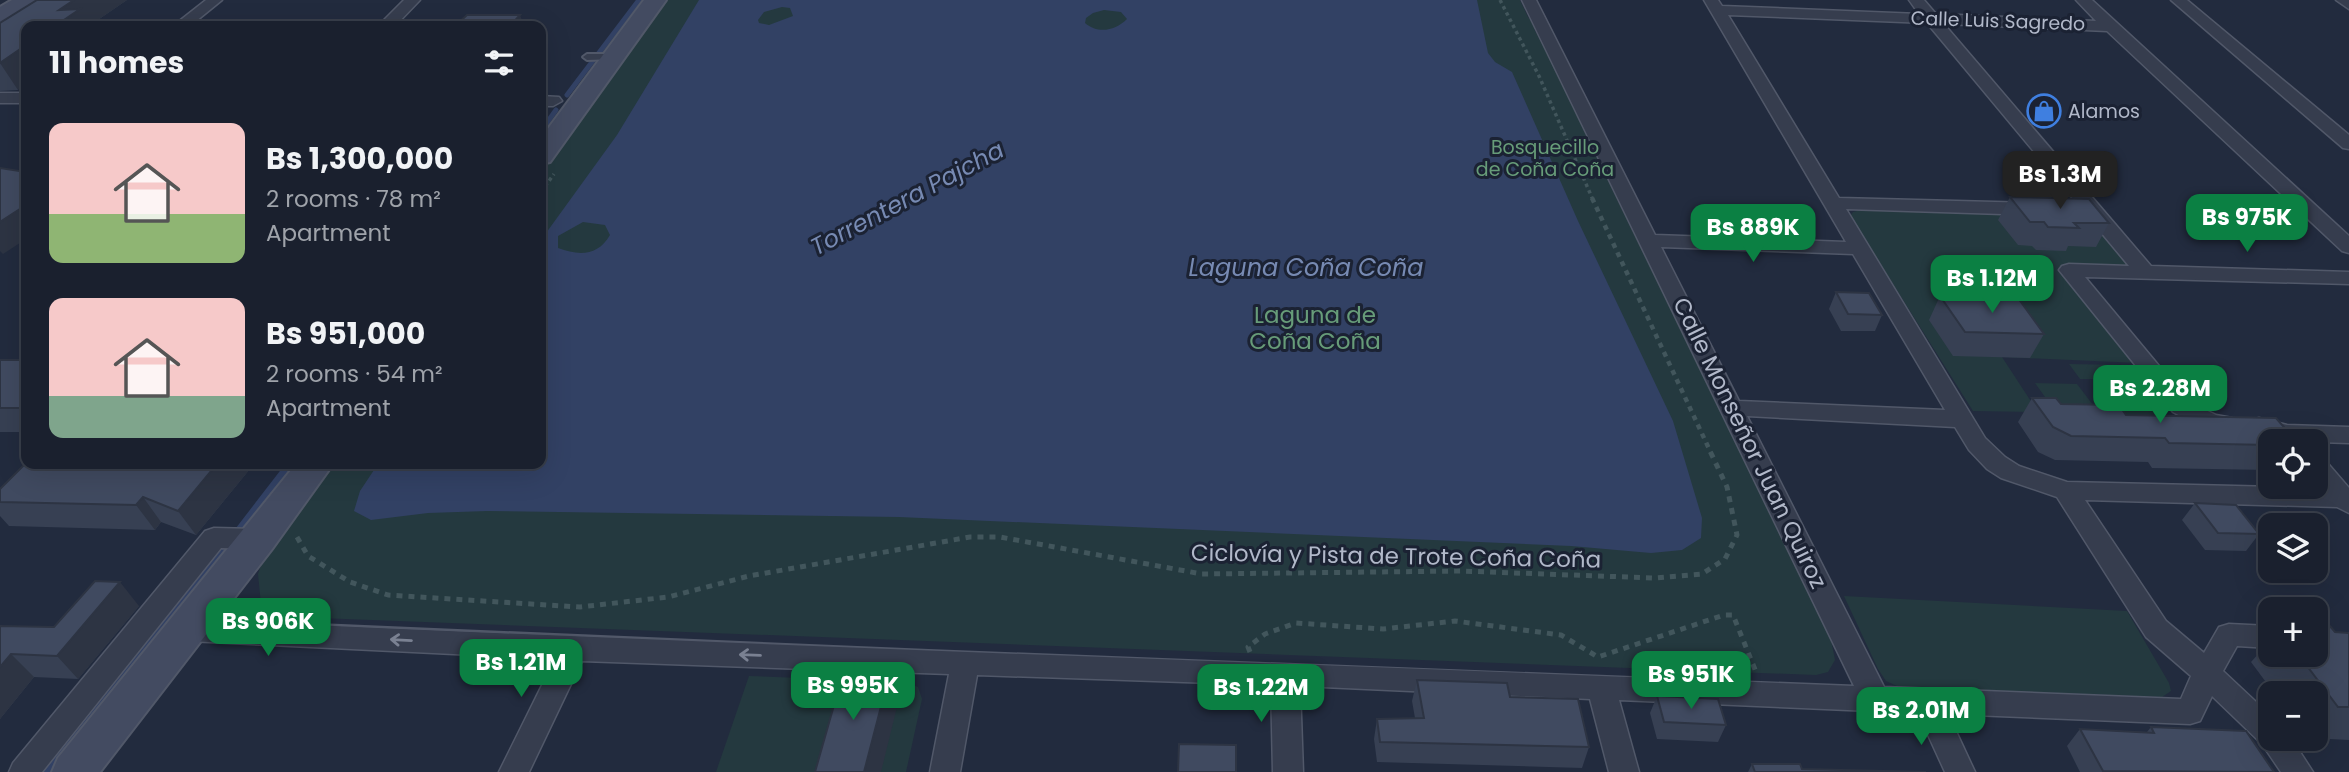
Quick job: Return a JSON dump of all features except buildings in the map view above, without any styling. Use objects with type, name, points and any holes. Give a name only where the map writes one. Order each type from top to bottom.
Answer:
[{"type":"main road","points":[[0,17],[27,0]]},
{"type":"main road","points":[[0,32],[50,0]]},
{"type":"main road","points":[[546,149],[580,101],[598,57],[629,0]]},
{"type":"main road","points":[[547,101],[598,57],[655,0]]},
{"type":"main road","points":[[547,101],[580,101]]},
{"type":"main road","points":[[74,772],[188,630],[311,469]]},
{"type":"street","points":[[188,21],[215,0]]},
{"type":"street","points":[[391,21],[413,0]]},
{"type":"street","name":"Calle Monseñor Juan Quiroz","points":[[1529,0],[1875,699]]},
{"type":"street","points":[[1916,0],[2145,272]]},
{"type":"street","points":[[2083,0],[2349,247]]},
{"type":"street","points":[[2178,0],[2349,144]]},
{"type":"street","points":[[2343,0],[2349,4]]},
{"type":"street","points":[[1714,5],[1977,444],[1996,463],[2030,480],[2066,491],[2346,501]]},
{"type":"street","name":"Calle Luis Sagredo","points":[[1714,5],[1932,19],[2110,26]]},
{"type":"street","points":[[0,98],[21,98]]},
{"type":"street","points":[[1832,203],[2096,211]]},
{"type":"street","points":[[1650,240],[1858,248]]},
{"type":"street","points":[[2269,429],[2261,426],[2212,423],[2181,407],[2069,270],[2349,278]]},
{"type":"street","points":[[1732,408],[1963,419]]},
{"type":"street","points":[[2328,436],[2349,435]]},
{"type":"street","points":[[2328,481],[2346,501]]},
{"type":"street","points":[[2066,491],[2156,629],[2258,722]]},
{"type":"street","points":[[24,772],[214,538],[256,539]]},
{"type":"street","points":[[188,630],[574,649],[1285,674],[2190,712],[2207,673],[2229,635],[2258,636]]},
{"type":"street","points":[[514,772],[574,649]]},
{"type":"street","points":[[945,772],[965,664]]},
{"type":"street","points":[[1285,674],[1288,772]]},
{"type":"street","points":[[1602,689],[1624,772]]},
{"type":"street","points":[[1927,701],[1960,772]]},
{"type":"street","points":[[2283,751],[2298,772]]},
{"type":"path","name":"Ciclovía y Pista de Trote Coña Coña","points":[[303,527],[296,539],[308,556],[350,582],[388,595],[580,607],[668,597],[749,576],[970,537],[1000,537],[1202,574],[1461,570],[1654,578],[1702,574],[1725,559],[1737,535],[1727,487],[1627,276],[1539,75],[1500,0]]},
{"type":"path","points":[[1255,673],[1248,647],[1265,634],[1296,623],[1383,629],[1455,621],[1561,635],[1598,657],[1724,615],[1733,615],[1765,695]]},
{"type":"green space","name":"Laguna Coña Coña","points":[[665,0],[1520,0],[1528,17],[1540,29],[1534,29],[1544,46],[1551,48],[1612,172],[1612,189],[1829,630],[1835,660],[1828,672],[1816,675],[319,618],[278,611],[261,604],[258,574],[265,553],[326,469],[546,469],[546,165]]},
{"type":"green space","points":[[1864,209],[2079,215],[2095,221],[2130,266],[2068,265],[2139,363],[2002,357],[2038,412],[1973,411],[1850,216],[1853,212]]},
{"type":"green space","points":[[2069,364],[2122,365],[2138,386],[2107,385],[2103,379],[2080,379]]},
{"type":"green space","points":[[2035,383],[2077,384],[2093,405],[2050,404]]},
{"type":"green space","points":[[2098,396],[2147,396],[2178,435],[2127,434]]},
{"type":"green space","points":[[1844,596],[2127,611],[2169,683],[2171,691],[2162,697],[1899,687],[1886,681],[1878,669]]},
{"type":"green space","points":[[749,676],[906,682],[918,687],[922,699],[906,772],[716,772]]},
{"type":"water","name":"Laguna Coña Coña","points":[[699,0],[1477,0],[1488,53],[1495,62],[1512,72],[1578,221],[1673,421],[1702,518],[1701,538],[1682,550],[1651,553],[1571,546],[899,517],[487,511],[428,513],[371,520],[354,511],[360,491],[375,469],[546,469],[546,233],[617,135]],"holes":[[[782,7],[790,8],[793,16],[769,25],[759,23],[758,20],[764,12]],[[1104,10],[1121,12],[1127,19],[1106,30],[1095,29],[1085,23],[1086,18],[1093,13]],[[583,222],[605,225],[610,235],[600,247],[587,252],[558,248],[558,236]]]},
{"type":"waterway","points":[[567,95],[639,0]]},
{"type":"waterway","points":[[546,124],[556,110]]},
{"type":"waterway","points":[[237,534],[287,469]]},
{"type":"waterway","points":[[46,772],[229,543]]},
{"type":"place","name":"Alamos","points":[[2044,111]]},
{"type":"park label","name":"Bosquecillo de Coña Coña","points":[[1545,158]]},
{"type":"park label","name":"Laguna de Coña Coña","points":[[1315,328]]},
{"type":"water label","name":"Torrentera Pajcha","points":[[907,198]]}]
